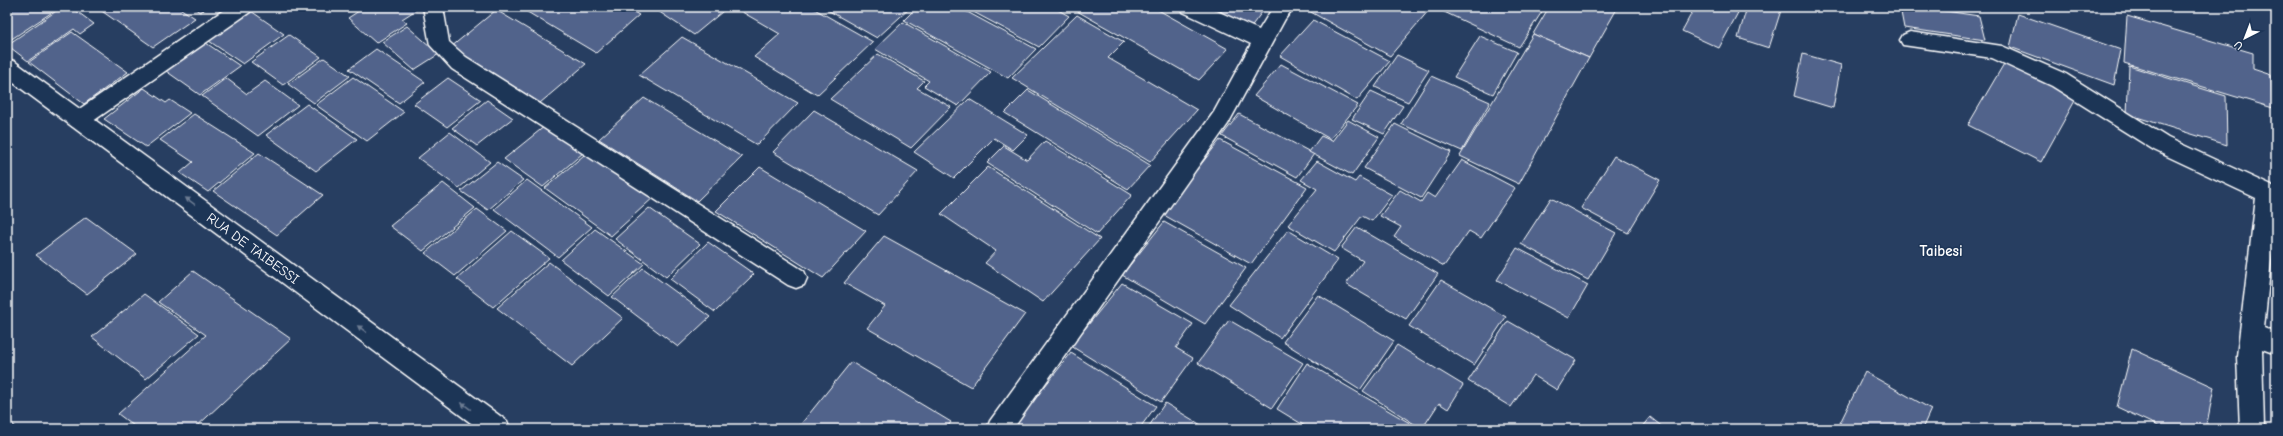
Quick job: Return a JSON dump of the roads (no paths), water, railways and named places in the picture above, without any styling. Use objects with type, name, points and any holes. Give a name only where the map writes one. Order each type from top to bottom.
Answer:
[{"type":"street","points":[[80,120],[243,7]]},
{"type":"street","points":[[433,7],[440,45],[459,63],[796,278]]},
{"type":"street","points":[[1190,7],[1263,41]]},
{"type":"street","points":[[999,429],[1221,118],[1263,41],[1284,7]]},
{"type":"street","points":[[1910,40],[1995,51],[2059,80],[2161,144],[2271,196],[2249,356],[2252,429]]},
{"type":"street","name":"RUA DE TAIBESSI","points":[[7,67],[498,429]]},
{"type":"street","points":[[2251,333],[2276,344]]},
{"type":"district","name":"Taibesi","points":[[1941,251]]}]
